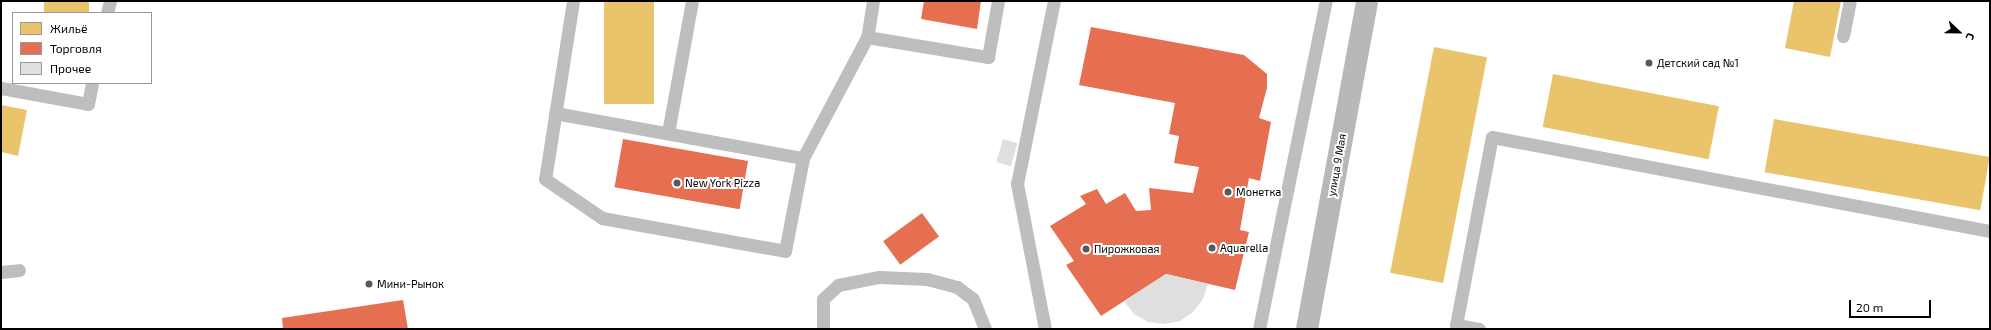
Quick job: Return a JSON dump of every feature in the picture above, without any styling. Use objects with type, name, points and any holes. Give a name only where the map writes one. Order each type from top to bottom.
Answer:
[{"type":"main road","name":"улица 9 Мая","points":[[1307,329],[1367,1]]},
{"type":"lane","points":[[107,12],[110,1]]},
{"type":"lane","points":[[573,1],[545,179],[602,218],[785,251],[803,158],[867,37],[873,1]]},
{"type":"lane","points":[[668,133],[692,1]]},
{"type":"lane","points":[[867,37],[988,57],[998,1]]},
{"type":"lane","points":[[1045,329],[1017,184],[1054,1]]},
{"type":"lane","points":[[1843,36],[1850,1]]},
{"type":"lane","points":[[1259,329],[1323,2]]},
{"type":"lane","points":[[1,88],[88,104],[92,84]]},
{"type":"lane","points":[[555,113],[803,158]]},
{"type":"lane","points":[[1479,329],[1456,325],[1492,137],[1990,231]]},
{"type":"lane","points":[[1,272],[19,270]]},
{"type":"lane","points":[[823,329],[823,299],[838,285],[879,277],[927,279],[957,287],[973,299],[986,329]]},
{"type":"building: Жильё","points":[[44,1],[89,1],[89,12],[44,12]]},
{"type":"building: Жильё","points":[[604,1],[654,1],[654,104],[604,104]]},
{"type":"building: Жильё","points":[[1794,1],[1841,1],[1830,57],[1785,48]]},
{"type":"building: Жильё","points":[[1434,47],[1487,57],[1443,283],[1390,273]]},
{"type":"building: Жильё","points":[[1553,74],[1719,106],[1709,159],[1543,127]]},
{"type":"building: Жильё","points":[[1,105],[27,110],[18,156],[1,152]]},
{"type":"building: Жильё","points":[[1774,119],[1990,157],[1980,210],[1765,172]]},
{"type":"building: Торговля","points":[[924,1],[981,1],[977,29],[921,19]]},
{"type":"building: Торговля","points":[[1091,27],[1244,55],[1267,74],[1267,88],[1259,118],[1271,122],[1260,181],[1249,178],[1240,230],[1249,232],[1235,290],[1166,274],[1101,316],[1066,265],[1074,261],[1050,226],[1086,204],[1080,196],[1097,189],[1106,204],[1125,193],[1136,211],[1151,210],[1149,188],[1193,193],[1199,167],[1174,163],[1179,136],[1169,134],[1175,103],[1079,85]]},
{"type":"building: Торговля","points":[[623,139],[748,161],[740,209],[614,187]]},
{"type":"building: Торговля","points":[[922,213],[939,236],[900,265],[883,241]]},
{"type":"building: Торговля","points":[[403,300],[408,329],[283,329],[282,318]]},
{"type":"building: Прочее","points":[[1003,139],[1017,143],[1011,166],[996,162]]},
{"type":"building: Прочее","points":[[1166,274],[1208,284],[1203,299],[1193,312],[1180,321],[1164,324],[1148,322],[1134,314],[1124,301]]},
{"type":"place","name":"Детский сад №1","points":[[1649,63]]},
{"type":"place","name":"New York Pizza","points":[[677,183]]},
{"type":"place","name":"Монетка","points":[[1228,192]]},
{"type":"place","name":"Aquarella","points":[[1212,248]]},
{"type":"place","name":"Пирожковая","points":[[1086,249]]},
{"type":"place","name":"Мини-Рынок","points":[[369,284]]}]
